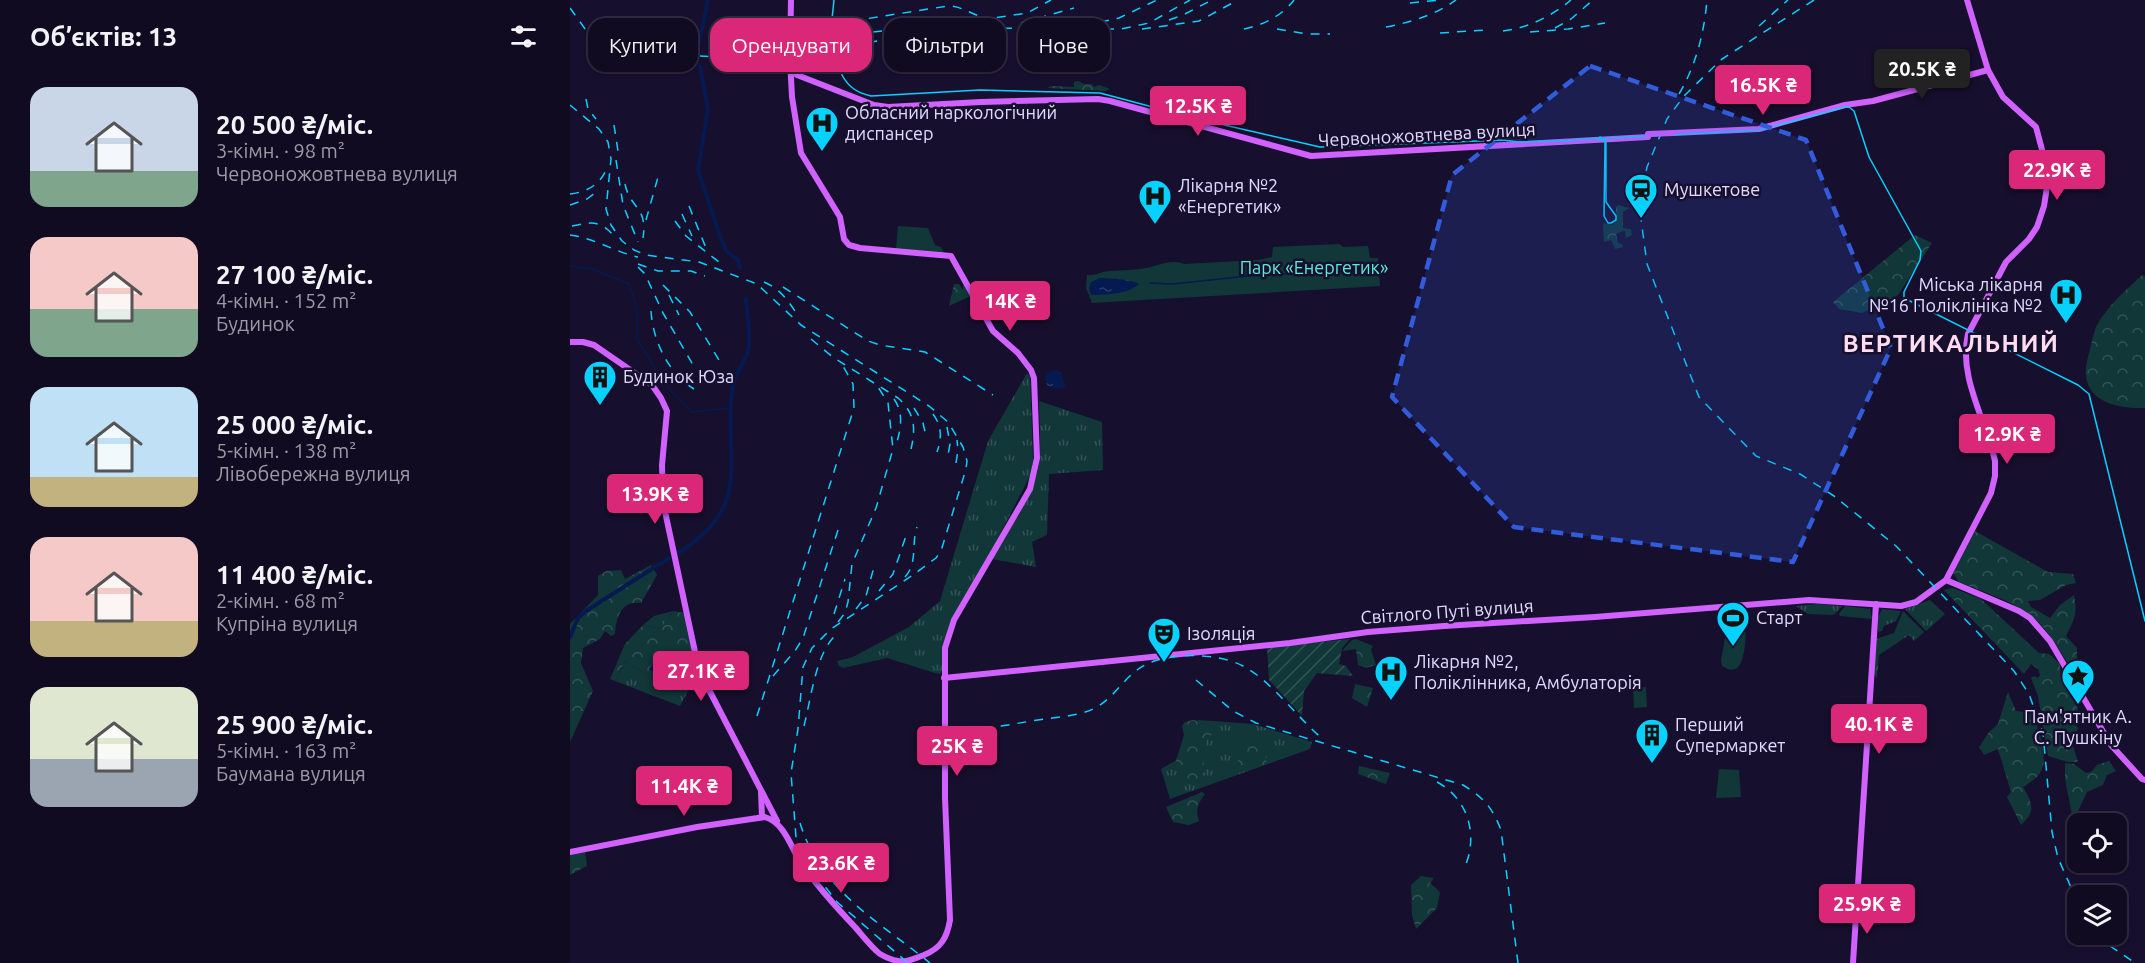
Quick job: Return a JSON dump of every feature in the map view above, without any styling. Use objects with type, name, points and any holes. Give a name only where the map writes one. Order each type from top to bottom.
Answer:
[{"type":"main road","points":[[791,0],[791,18]]},
{"type":"main road","points":[[1966,0],[1988,70],[2006,101],[2037,127],[2045,161],[2047,187],[2037,227],[2029,239],[2006,262],[1968,334],[1966,355],[1968,376],[1993,450],[1996,469],[1991,493],[1946,580],[2019,611],[2030,618],[2050,641],[2111,745],[2120,757],[2145,780]]},
{"type":"main road","name":"Червоножовтнева вулиця","points":[[794,72],[874,105],[888,108],[981,102],[1098,99],[1311,156],[1759,129],[1988,70]]},
{"type":"main road","points":[[570,342],[594,345],[652,385],[662,398],[667,411],[662,470],[663,502],[695,652],[706,684],[801,862],[820,889],[883,956],[906,962],[931,952],[940,946],[948,933],[950,920],[945,798],[945,648],[954,620],[1017,512],[1034,477],[1037,458],[1034,378],[1024,360],[993,331],[951,256],[860,248],[853,247],[846,242],[840,217],[801,153],[791,72]]},
{"type":"main road","points":[[792,92],[794,82],[802,77]]},
{"type":"main road","points":[[1951,572],[1953,580],[1961,587]]},
{"type":"main road","name":"Світлого Путі вулиця","points":[[944,678],[1392,630],[1809,600],[1885,605],[1911,604],[1946,580]]},
{"type":"main road","points":[[1867,603],[1873,609],[1875,618]]},
{"type":"main road","points":[[1853,963],[1876,604]]},
{"type":"main road","points":[[1875,618],[1881,607],[1885,605]]},
{"type":"main road","points":[[760,789],[762,814]]},
{"type":"main road","points":[[573,851],[762,814],[771,809]]},
{"type":"main road","points":[[762,814],[781,827]]},
{"type":"highlighted area","points":[[1590,66],[1806,140],[1891,348],[1793,562],[1514,527],[1392,397],[1452,175]]},
{"type":"green space","points":[[1074,82],[1092,84],[1094,87],[1099,85],[1110,89],[1105,91],[1047,88],[1051,86],[1074,87]]},
{"type":"green space","points":[[1618,205],[1629,208],[1623,212],[1623,228],[1631,229],[1632,235],[1626,238],[1625,231],[1616,234],[1618,243],[1623,247],[1615,249],[1611,240],[1604,242],[1603,225],[1604,223],[1613,225]]},
{"type":"green space","points":[[898,226],[928,228],[935,245],[941,247],[944,253],[896,249]]},
{"type":"green space","points":[[1915,235],[1932,243],[1898,295],[1862,313],[1839,309],[1833,302]]},
{"type":"green space","name":"Парк «Енергетик»","points":[[1339,244],[1343,247],[1368,246],[1370,258],[1378,258],[1380,286],[1092,303],[1086,288],[1087,275],[1107,271],[1142,269],[1170,262],[1184,264],[1258,260],[1272,257],[1273,247]]},
{"type":"green space","points":[[2142,275],[2145,276],[2145,408],[2117,406],[2100,399],[2093,393],[2088,385],[2086,368],[2094,333],[2100,319]]},
{"type":"green space","points":[[954,284],[959,284],[963,290],[963,285],[965,285],[971,296],[949,306]]},
{"type":"green space","points":[[1027,373],[1030,377],[1032,472],[998,538],[950,622],[942,652],[942,671],[940,674],[935,673],[887,658],[843,668],[839,666],[837,661],[853,657],[909,627],[940,601],[988,441]]},
{"type":"green space","points":[[1039,401],[1102,422],[1103,470],[1049,474],[1047,535],[1032,542],[1036,567],[992,559],[1022,509],[1036,476],[1040,449]]},
{"type":"green space","points":[[1975,531],[2048,572],[2073,574],[2076,583],[2066,585],[2040,600],[2028,601],[2031,607],[2050,618],[2060,605],[2074,595],[2076,607],[2066,636],[2077,648],[2077,660],[2071,668],[2035,619],[2018,607],[1959,582],[1953,573]]},
{"type":"green space","points":[[651,565],[657,575],[641,603],[624,607],[618,616],[615,634],[611,636],[605,631],[600,639],[583,648],[581,663],[593,691],[570,742],[570,624],[598,595],[598,576],[606,571],[621,570],[625,579]]},
{"type":"green space","points":[[1953,588],[1981,599],[2039,653],[2049,654],[2060,664],[2061,680],[2078,709],[2074,718],[2078,729],[2071,739],[2078,762],[2068,762],[2048,756],[2038,696],[2031,678],[2034,676],[2038,678],[2040,675],[2038,669],[2031,664],[2024,674],[1944,590]]},
{"type":"green space","points":[[1930,600],[1945,614],[1926,631],[1905,609]]},
{"type":"green space","points":[[1817,604],[1842,606],[1832,615],[1808,614],[1796,606]]},
{"type":"green space","points":[[1845,606],[1870,609],[1872,619],[1840,616]]},
{"type":"green space","points":[[1882,609],[1901,611],[1896,621],[1884,626],[1882,631],[1878,632],[1877,620]]},
{"type":"green space","points":[[673,611],[661,629],[643,625],[654,616]]},
{"type":"green space","points":[[673,611],[684,613],[698,673],[691,686],[680,680],[673,691],[625,661],[615,681],[610,679],[625,644],[643,625],[661,629]]},
{"type":"green space","points":[[1903,611],[1924,632],[1914,641],[1909,635],[1879,655],[1877,678],[1874,674],[1876,639],[1894,633]]},
{"type":"green space","name":"Старт","points":[[1735,621],[1743,623],[1745,627],[1745,644],[1739,666],[1730,670],[1722,666],[1721,660],[1727,627]]},
{"type":"green space","points":[[1350,639],[1342,648],[1339,664],[1346,666],[1353,676],[1317,673],[1304,691],[1302,716],[1269,680],[1267,647]]},
{"type":"green space","points":[[1356,639],[1373,646],[1371,650],[1376,665],[1366,668],[1358,665],[1356,649],[1342,651],[1352,640]]},
{"type":"green space","points":[[625,661],[673,691],[680,680],[691,686],[680,706],[615,681]]},
{"type":"green space","points":[[1355,684],[1373,688],[1367,707],[1352,698]]},
{"type":"green space","points":[[1646,687],[1647,707],[1634,708],[1633,688]]},
{"type":"green space","points":[[2008,692],[2016,711],[2032,713],[2040,734],[2044,758],[2040,774],[2023,787],[2031,803],[2031,811],[2021,825],[2007,797],[2011,792],[1998,749],[1984,755],[1979,747],[1989,732],[1998,724]]},
{"type":"green space","points":[[1193,720],[1204,722],[1216,734],[1208,736],[1203,754],[1204,772],[1198,780],[1185,782],[1185,771],[1176,761],[1184,735],[1182,726],[1185,722]]},
{"type":"green space","points":[[1198,720],[1253,724],[1312,742],[1310,749],[1170,799],[1161,769],[1175,761]]},
{"type":"green space","points":[[1238,738],[1250,739],[1264,748],[1267,764],[1238,773]]},
{"type":"green space","points":[[2109,761],[2116,771],[2107,775],[2103,785],[2087,792],[2078,811],[2072,813],[2065,779],[2065,763],[2074,764],[2086,773],[2091,772],[2097,765]]},
{"type":"green space","points":[[1359,766],[1390,773],[1386,784],[1358,774]]},
{"type":"green space","points":[[1719,769],[1739,770],[1741,797],[1716,798]]},
{"type":"green space","points":[[1202,792],[1205,794],[1198,807],[1199,821],[1189,825],[1173,822],[1166,807]]},
{"type":"green space","points":[[585,851],[587,866],[570,875],[570,854]]},
{"type":"green space","points":[[1421,876],[1434,878],[1430,883],[1440,892],[1437,908],[1416,929],[1412,915],[1411,885]]},
{"type":"water","points":[[1100,278],[1126,280],[1139,284],[1123,292],[1091,295],[1089,288],[1091,282]]},
{"type":"water","points":[[1056,370],[1061,373],[1066,388],[1052,388],[1047,385],[1045,379],[1047,373]]},
{"type":"water","points":[[662,652],[675,661],[663,678],[649,669]]},
{"type":"waterway","points":[[698,47],[708,0]]},
{"type":"waterway","points":[[700,66],[708,109],[698,170],[721,239],[727,252],[738,260],[740,268]]},
{"type":"waterway","points":[[570,266],[592,269],[629,284],[637,309],[637,339],[665,384],[692,412],[731,408]]},
{"type":"waterway","points":[[1150,283],[1172,284],[1258,275],[1362,271]]},
{"type":"waterway","points":[[678,553],[702,535],[717,518],[726,500],[730,481],[730,417],[733,386],[748,348],[746,299]]},
{"type":"waterway","points":[[570,637],[578,618],[586,611],[669,558]]},
{"type":"tram line","points":[[834,0],[832,19],[842,75],[851,87],[866,95],[980,90],[1100,93],[1190,117],[1320,147],[1504,140],[1558,141],[1760,130],[1849,107],[1854,111],[1869,157],[1921,251],[1920,260],[1904,292],[1904,298],[2078,385],[2089,394],[2145,621]]},
{"type":"tram line","points":[[1600,137],[1605,140],[1606,143],[1606,202],[1616,216],[1616,220],[1611,223],[1608,223],[1604,216],[1605,142],[1598,139],[1600,137]]},
{"type":"railway","points":[[993,18],[1027,13],[1051,0]]},
{"type":"railway","points":[[1110,20],[1157,0]]},
{"type":"railway","points":[[700,56],[780,60],[954,28],[1121,29],[1149,23],[1190,0]]},
{"type":"railway","points":[[1142,29],[1199,21],[1238,0]]},
{"type":"railway","points":[[1244,29],[1272,19],[1294,0]]},
{"type":"railway","points":[[1410,3],[1440,0]]},
{"type":"railway","points":[[1386,27],[1423,17],[1456,0]]},
{"type":"railway","points":[[1503,31],[1539,20],[1571,0]]},
{"type":"railway","points":[[1555,28],[1571,19],[1593,0]]},
{"type":"railway","points":[[1679,94],[1698,49],[1707,0]]},
{"type":"railway","points":[[1759,26],[1788,0]]},
{"type":"railway","points":[[1814,0],[1722,59],[1684,96],[1667,119],[1647,167],[1642,193],[1641,219],[1647,264],[1699,397],[1756,456],[1800,474],[1834,496],[1896,546],[2014,671],[2029,694],[2043,733],[2052,832],[2058,858],[2070,885]]},
{"type":"railway","points":[[1169,20],[1210,1]]},
{"type":"railway","points":[[871,18],[948,6],[991,18]]},
{"type":"railway","points":[[570,8],[588,33]]},
{"type":"railway","points":[[1039,18],[1074,8]]},
{"type":"railway","points":[[1530,32],[1605,23]]},
{"type":"railway","points":[[1277,29],[1307,34],[1330,34]]},
{"type":"railway","points":[[1440,33],[1485,30]]},
{"type":"railway","points":[[873,32],[884,31]]},
{"type":"railway","points":[[586,99],[588,109],[596,119]]},
{"type":"railway","points":[[570,105],[599,129],[608,142],[611,159],[606,209],[611,225],[622,241],[646,255],[699,262],[757,284],[801,325],[929,406],[948,422],[963,447],[967,461],[966,469],[941,551],[936,558],[831,629],[812,648],[803,667],[798,729],[791,773],[796,837],[803,858],[837,902],[908,963]]},
{"type":"railway","points":[[614,125],[618,151]]},
{"type":"railway","points":[[616,160],[623,205],[638,242]]},
{"type":"railway","points":[[570,194],[592,187],[601,179],[607,168]]},
{"type":"railway","points":[[646,220],[658,177]]},
{"type":"railway","points":[[625,184],[627,192],[641,213],[643,238]]},
{"type":"railway","points":[[570,205],[587,199],[599,190]]},
{"type":"railway","points":[[689,206],[708,253]]},
{"type":"railway","points":[[682,214],[692,236]]},
{"type":"railway","points":[[675,221],[686,236],[724,266]]},
{"type":"railway","points":[[572,226],[595,223],[613,235]]},
{"type":"railway","points":[[570,235],[638,257]]},
{"type":"railway","points":[[638,264],[658,271],[691,271],[705,276]]},
{"type":"railway","points":[[638,267],[645,274],[663,313],[696,370]]},
{"type":"railway","points":[[764,282],[780,292],[799,317]]},
{"type":"railway","points":[[663,285],[690,312],[719,360]]},
{"type":"railway","points":[[783,287],[868,341],[925,352],[993,395]]},
{"type":"railway","points":[[669,295],[679,315]]},
{"type":"railway","points":[[651,311],[655,334],[669,365],[694,389]]},
{"type":"railway","points":[[811,339],[834,358],[904,404],[913,421],[911,449]]},
{"type":"railway","points":[[757,716],[854,408],[853,384],[843,366]]},
{"type":"railway","points":[[838,622],[845,613],[848,602],[852,564],[876,508],[893,449],[888,403],[878,387]]},
{"type":"railway","points":[[894,399],[901,421],[896,445]]},
{"type":"railway","points":[[914,408],[923,423],[926,436]]},
{"type":"railway","points":[[933,414],[940,432],[937,452]]},
{"type":"railway","points":[[947,427],[950,444],[947,460]]},
{"type":"railway","points":[[956,463],[957,440]]},
{"type":"railway","points":[[773,676],[803,638],[839,527]]},
{"type":"railway","points":[[905,577],[912,566],[917,527]]},
{"type":"railway","points":[[879,591],[893,574],[907,533]]},
{"type":"railway","points":[[856,609],[866,596],[874,567]]},
{"type":"railway","points":[[834,614],[845,579]]},
{"type":"railway","points":[[804,726],[819,663],[837,634]]},
{"type":"railway","points":[[967,731],[1068,716],[1087,711],[1106,701],[1131,675],[1147,664],[1174,657],[1204,656],[1232,661],[1254,673],[1324,740]]},
{"type":"railway","points":[[1196,680],[1233,711],[1256,723],[1463,785],[1477,794],[1491,809],[1501,830],[1518,963]]},
{"type":"railway","points":[[1437,782],[1456,797],[1467,817],[1471,840],[1466,864]]},
{"type":"railway","points":[[800,823],[809,847],[837,886],[853,903],[930,963]]},
{"type":"railway","points":[[2109,945],[2135,963]]},
{"type":"place","name":"Обласний наркологічний диспансер","points":[[822,152]]},
{"type":"place","name":"Мушкетове","points":[[1641,219]]},
{"type":"place","name":"Лікарня №2 «Енергетик»","points":[[1155,225]]},
{"type":"place","name":"Міська лікарня №16 Поліклініка №2","points":[[2066,324]]},
{"type":"place","name":"Будинок Юза","points":[[600,406]]},
{"type":"place","name":"Старт","points":[[1733,647]]},
{"type":"place","name":"Ізоляція","points":[[1164,663]]},
{"type":"place","name":"Лікарня №2, Поліклінника, Амбулаторія","points":[[1391,701]]},
{"type":"place","name":"Пам'ятник А. С. Пушкіну","points":[[2078,705]]},
{"type":"place","name":"Перший Супермаркет","points":[[1652,764]]},
{"type":"district","name":"ВЕРТИКАЛЬНИЙ","points":[[1951,344]]}]
